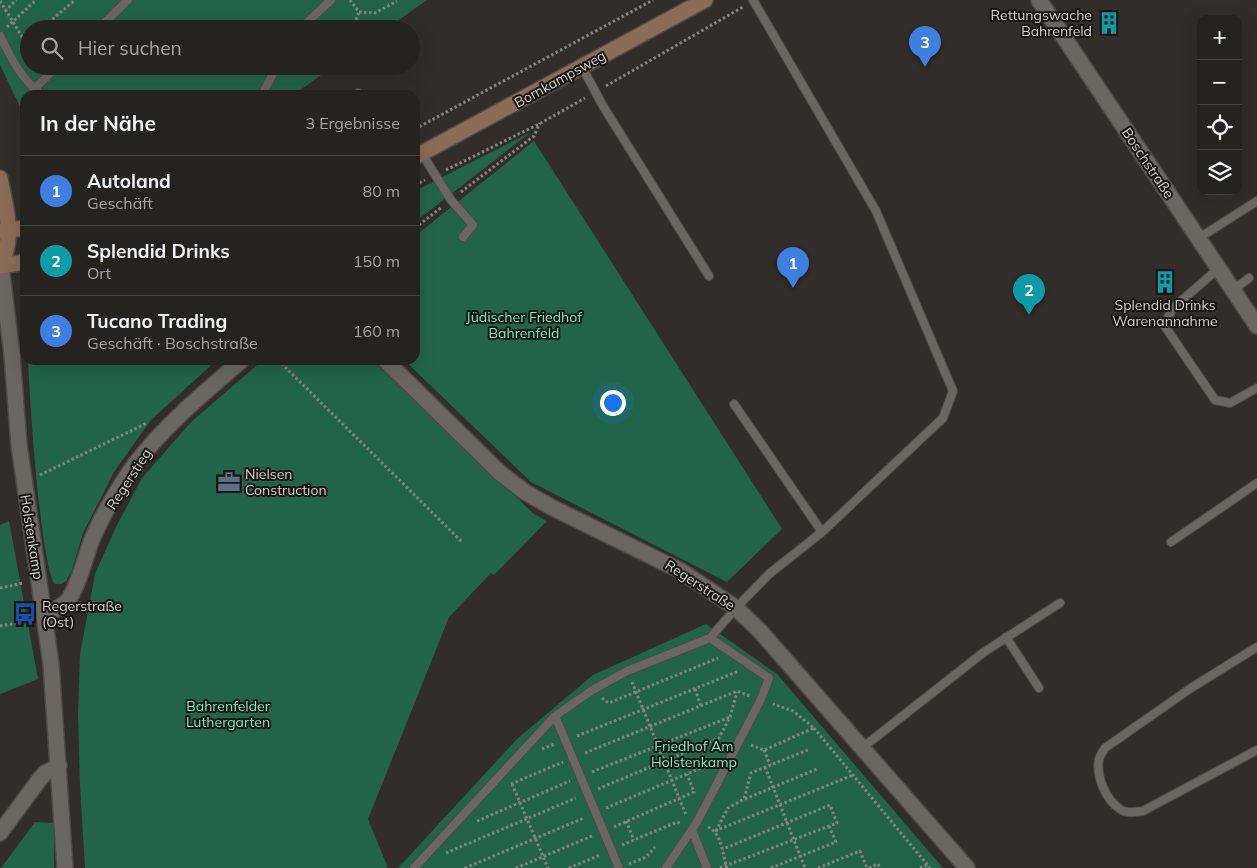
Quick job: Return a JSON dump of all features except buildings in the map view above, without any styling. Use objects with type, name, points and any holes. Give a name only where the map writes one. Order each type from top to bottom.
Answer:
[{"type":"main road","name":"Bornkampsweg","points":[[420,155],[705,0]]},
{"type":"main road","name":"Holstenkamp","points":[[0,178],[5,231],[9,242],[0,265]]},
{"type":"main road","points":[[5,231],[20,229]]},
{"type":"main road","points":[[0,265],[20,263]]},
{"type":"street","name":"Boschstraße","points":[[1039,0],[1257,326]]},
{"type":"street","name":"Holstenkamp","points":[[0,265],[12,355],[18,445],[24,483],[38,618],[51,664],[65,868]]},
{"type":"street","name":"Regerstieg","points":[[38,618],[68,600],[77,584],[92,541],[111,503],[135,464],[152,443],[174,421],[236,365]]},
{"type":"street","name":"Regerstraße","points":[[390,365],[500,473],[525,492],[553,508],[681,571],[736,608],[760,631],[967,868]]},
{"type":"street","points":[[0,833],[45,773],[59,766]]},
{"type":"lane","points":[[107,20],[128,0]]},
{"type":"lane","points":[[310,20],[332,0]]},
{"type":"lane","points":[[414,868],[555,716],[591,691],[627,671],[710,638],[768,574],[822,532],[943,418],[953,391],[876,212],[753,0]]},
{"type":"lane","points":[[0,36],[20,71]]},
{"type":"lane","points":[[582,67],[595,92],[709,276]]},
{"type":"lane","points":[[23,75],[34,89],[49,75]]},
{"type":"lane","points":[[265,90],[272,75]]},
{"type":"lane","points":[[420,157],[451,200],[473,226],[463,237]]},
{"type":"lane","points":[[1199,238],[1257,201]]},
{"type":"lane","points":[[1219,268],[1173,308],[1164,324],[1215,400],[1230,403],[1257,388]]},
{"type":"lane","points":[[1233,290],[1249,278]]},
{"type":"lane","points":[[734,404],[822,532]]},
{"type":"lane","points":[[1171,542],[1257,483]]},
{"type":"lane","points":[[862,748],[984,652],[1060,604]]},
{"type":"lane","points":[[1006,637],[1039,688]]},
{"type":"lane","points":[[666,868],[692,830],[761,699],[769,678],[710,638]]},
{"type":"lane","points":[[1257,647],[1191,688],[1105,748],[1099,758],[1099,775],[1102,785],[1111,800],[1120,810],[1143,811],[1257,750]]},
{"type":"lane","points":[[555,716],[620,868]]},
{"type":"lane","points":[[692,830],[708,868]]},
{"type":"path","points":[[5,11],[16,0]]},
{"type":"path","points":[[6,27],[36,0]]},
{"type":"path","points":[[51,20],[74,0]]},
{"type":"path","points":[[350,0],[358,12]]},
{"type":"path","points":[[420,126],[653,0]]},
{"type":"path","points":[[420,183],[541,123],[753,0]]},
{"type":"path","points":[[0,1],[20,35]]},
{"type":"path","points":[[358,12],[375,13],[397,1]]},
{"type":"path","points":[[355,20],[358,12]]},
{"type":"path","points":[[420,224],[534,136],[541,123]]},
{"type":"path","points":[[283,365],[462,542]]},
{"type":"path","points":[[24,483],[161,416],[174,421]]},
{"type":"path","points":[[0,588],[26,583]]},
{"type":"path","points":[[0,626],[38,618]]},
{"type":"path","points":[[609,703],[730,652]]},
{"type":"path","points":[[539,751],[751,667]]},
{"type":"path","points":[[627,671],[692,830]]},
{"type":"path","points":[[694,689],[701,706]]},
{"type":"path","points":[[512,783],[737,691],[730,716],[719,738]]},
{"type":"path","points":[[761,699],[793,711],[814,728],[928,866],[920,868]]},
{"type":"path","points":[[475,821],[730,716]]},
{"type":"path","points":[[770,765],[764,750],[814,728]]},
{"type":"path","points":[[744,800],[751,773],[810,749]]},
{"type":"path","points":[[765,767],[805,868]]},
{"type":"path","points":[[506,769],[548,868]]},
{"type":"path","points":[[715,831],[728,808],[817,769]]},
{"type":"path","points":[[715,831],[853,775]]},
{"type":"path","points":[[720,868],[837,823],[830,805],[723,849]]},
{"type":"path","points":[[626,822],[634,840]]},
{"type":"path","points":[[771,868],[836,842],[829,826]]},
{"type":"path","points":[[715,831],[723,849],[726,867]]},
{"type":"path","points":[[620,868],[646,857],[655,847]]},
{"type":"path","points":[[818,868],[860,851],[868,868],[878,864],[880,868]]},
{"type":"green space","points":[[0,0],[427,0],[399,20],[20,20],[20,75],[321,75],[300,90],[20,90],[20,107],[0,65]]},
{"type":"green space","points":[[531,132],[420,218],[420,188]]},
{"type":"green space","name":"Jüdischer Friedhof Bahrenfeld","points":[[534,141],[782,529],[727,582],[531,482],[409,365],[420,365],[420,232]]},
{"type":"green space","points":[[28,365],[212,365],[151,420],[114,472],[83,533],[72,570],[66,581],[62,584],[55,584],[50,572],[45,548]]},
{"type":"green space","name":"Bahrenfelder Luthergarten","points":[[257,365],[377,365],[534,514],[547,521],[494,575],[491,573],[449,617],[368,819],[388,868],[85,868],[78,715],[80,654],[95,574],[116,527],[142,478],[191,422]]},
{"type":"green space","points":[[9,521],[38,679],[0,694],[0,525]]},
{"type":"green space","name":"Friedhof Am Holstenkamp","points":[[706,624],[777,674],[943,868],[398,868],[517,739],[593,675]]},
{"type":"green space","points":[[35,822],[54,823],[54,868],[1,868]]},
{"type":"place","name":"Rettungswache Bahrenfeld","points":[[1109,23]]},
{"type":"place","name":"Tucano Trading","points":[[925,67]]},
{"type":"place","name":"Splendid Drinks Warenannahme","points":[[1165,282]]},
{"type":"place","name":"Autoland","points":[[793,288]]},
{"type":"place","name":"Splendid Drinks","points":[[1029,315]]},
{"type":"place","name":"Nielsen Construction","points":[[229,482]]},
{"type":"place","name":"Regerstraße (Ost)","points":[[25,614]]}]
